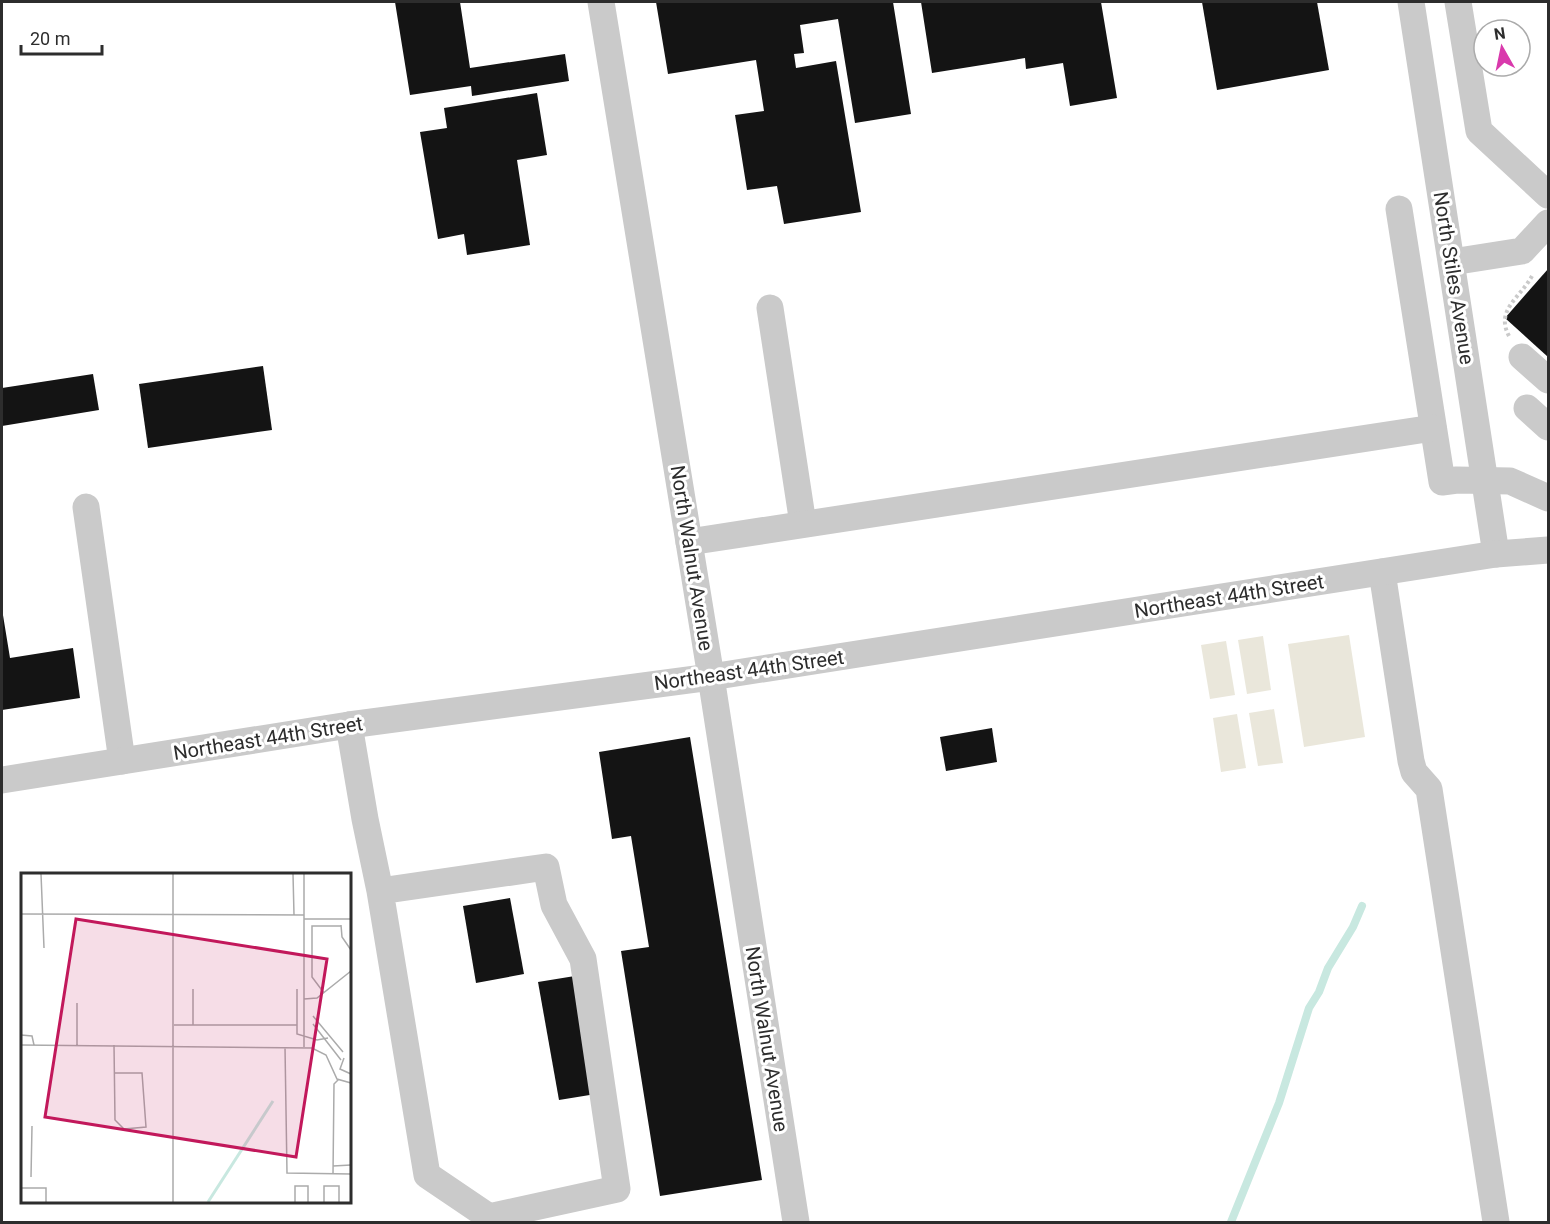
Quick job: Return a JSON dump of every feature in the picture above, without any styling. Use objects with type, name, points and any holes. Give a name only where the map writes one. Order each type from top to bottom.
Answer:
[{"type":"street","name":"North Walnut Avenue","points":[[602,2],[711,677],[795,1222]]},
{"type":"street","name":"North Stiles Avenue","points":[[1411,2],[1496,554]]},
{"type":"street","points":[[1458,2],[1479,131],[1548,195]]},
{"type":"street","points":[[1444,213],[1400,214],[1442,482],[1510,481],[1548,498]]},
{"type":"street","points":[[1452,262],[1522,250],[1548,223]]},
{"type":"street","points":[[770,308],[803,524]]},
{"type":"street","points":[[1522,357],[1548,381]]},
{"type":"street","points":[[1527,408],[1548,426]]},
{"type":"street","points":[[689,542],[1433,428]]},
{"type":"street","points":[[86,507],[122,761]]},
{"type":"street","name":"Northeast 44th Street","points":[[2,780],[349,725],[711,677],[1496,554],[1548,550]]},
{"type":"street","points":[[1382,572],[1411,761],[1414,772],[1429,789],[1496,1222]]},
{"type":"street","points":[[349,725],[380,891],[427,1175],[489,1217],[617,1189],[583,959],[554,905],[546,867],[380,891]]},
{"type":"path","points":[[1522,357],[1507,333],[1503,318],[1537,271]]},
{"type":"shaded area","points":[[1349,635],[1365,737],[1304,747],[1288,644]]},
{"type":"shaded area","points":[[1263,636],[1271,690],[1247,694],[1238,640]]},
{"type":"shaded area","points":[[1226,641],[1235,695],[1210,699],[1201,645]]},
{"type":"shaded area","points":[[1274,709],[1283,763],[1258,766],[1249,713]]},
{"type":"shaded area","points":[[1237,714],[1246,768],[1221,772],[1213,718]]},
{"type":"building","points":[[395,2],[460,2],[470,68],[565,54],[569,81],[472,96],[471,86],[410,95]]},
{"type":"building","points":[[656,2],[893,2],[911,114],[855,123],[838,19],[800,25],[804,53],[794,54],[796,68],[836,61],[861,212],[784,224],[777,186],[747,190],[735,115],[764,111],[756,60],[668,74]]},
{"type":"building","points":[[921,2],[1101,2],[1117,98],[1070,106],[1063,63],[1026,69],[1025,58],[932,73]]},
{"type":"building","points":[[1202,2],[1317,2],[1329,70],[1217,90]]},
{"type":"building","points":[[537,93],[547,155],[517,160],[530,245],[467,255],[464,234],[438,239],[420,132],[447,128],[444,108]]},
{"type":"building","points":[[1548,269],[1548,357],[1505,318]]},
{"type":"building","points":[[263,366],[272,430],[148,448],[139,384]]},
{"type":"building","points":[[93,374],[99,410],[2,426],[2,388]]},
{"type":"building","points":[[2,609],[10,658],[73,648],[80,698],[2,710]]},
{"type":"building","points":[[992,728],[997,762],[946,771],[940,737]]},
{"type":"building","points":[[690,737],[762,1180],[660,1196],[621,951],[649,947],[631,836],[612,839],[599,752]]},
{"type":"building","points":[[510,898],[524,974],[476,983],[463,906]]},
{"type":"building","points":[[581,975],[602,1093],[559,1100],[538,982]]},
{"type":"waterway","points":[[1231,1222],[1279,1103],[1309,1008],[1362,906]]}]
